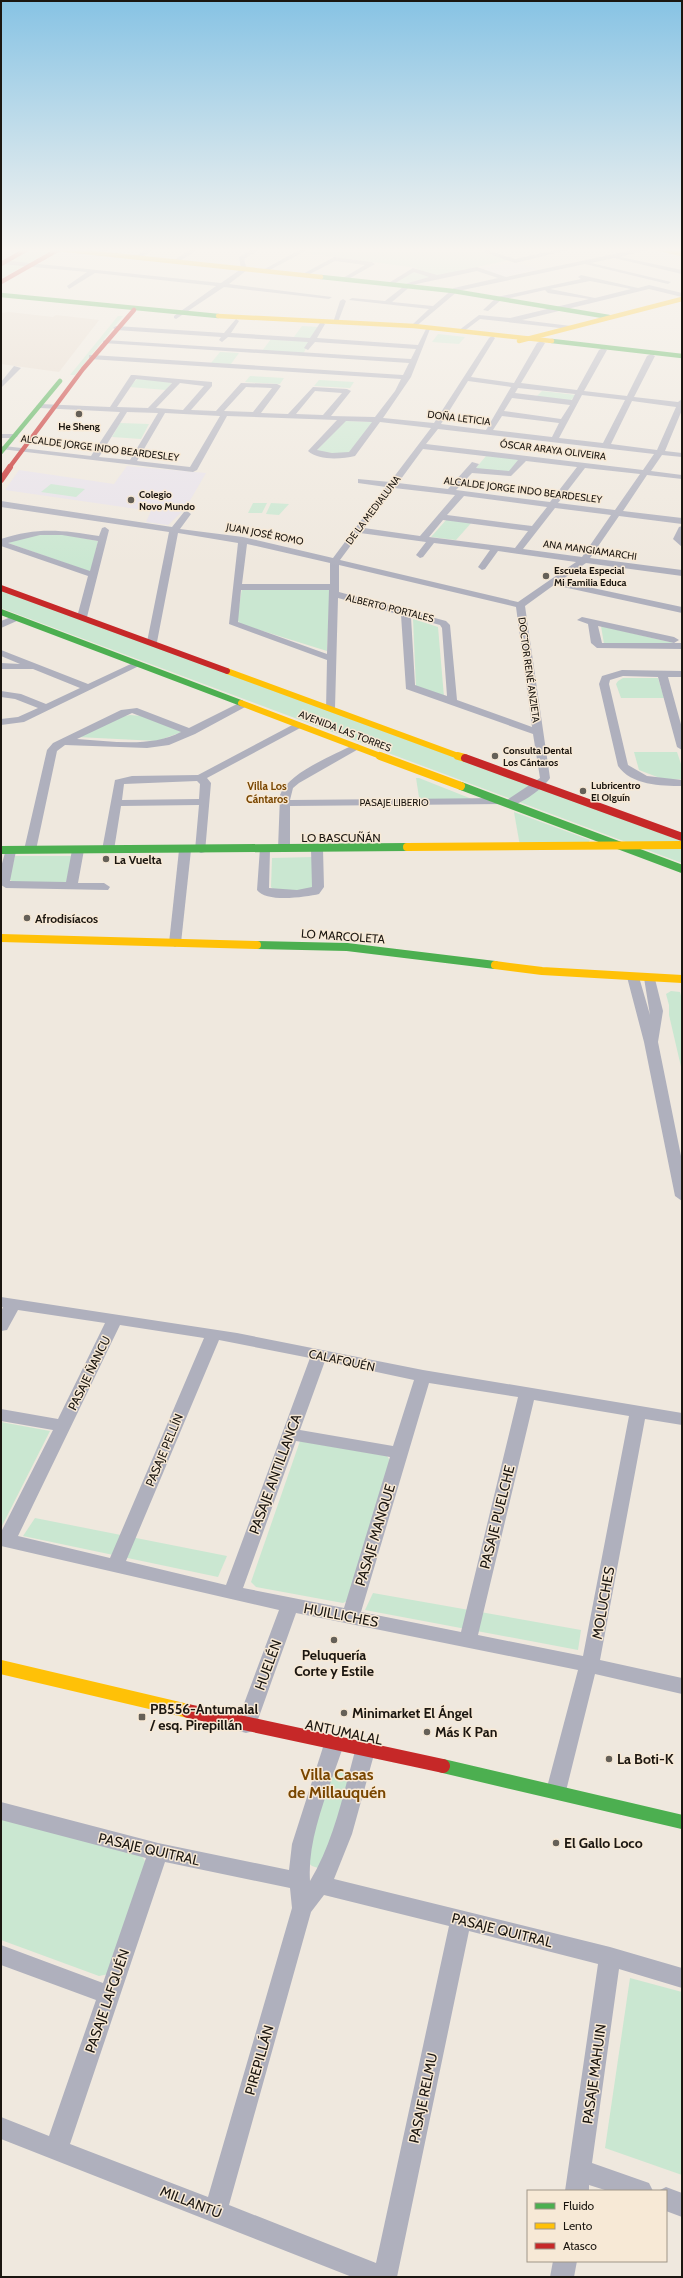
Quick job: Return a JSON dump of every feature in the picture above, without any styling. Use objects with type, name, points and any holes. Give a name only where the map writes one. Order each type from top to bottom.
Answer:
[{"type":"street","points":[[1,480],[94,354]]},
{"type":"street","points":[[203,364],[211,354]]},
{"type":"street","points":[[294,370],[304,354]]},
{"type":"street","points":[[309,354],[415,361]]},
{"type":"street","points":[[344,418],[312,451],[318,454],[340,456],[352,454],[378,420],[407,377],[418,354]]},
{"type":"street","name":"DE LA MEDIALUNA","points":[[335,561],[436,426],[482,354]]},
{"type":"street","points":[[488,432],[534,354]]},
{"type":"street","points":[[554,440],[602,354]]},
{"type":"street","points":[[638,354],[682,358]]},
{"type":"street","points":[[651,354],[682,358]]},
{"type":"street","points":[[606,446],[651,356]]},
{"type":"street","points":[[92,357],[407,377]]},
{"type":"street","points":[[1,386],[16,368]]},
{"type":"street","points":[[6,444],[67,373]]},
{"type":"street","points":[[112,409],[133,378],[179,380],[210,384],[184,412]]},
{"type":"street","points":[[466,379],[681,404]]},
{"type":"street","points":[[150,410],[179,380]]},
{"type":"street","points":[[222,413],[244,384],[277,386],[255,415]]},
{"type":"street","points":[[290,416],[313,389],[347,391],[326,418]]},
{"type":"street","points":[[510,395],[575,403]]},
{"type":"street","name":"DOCTOR RENÉ ANZIETA","points":[[539,785],[545,778],[520,605],[584,560],[658,452],[681,404]]},
{"type":"street","name":"DOÑA LETICIA","points":[[40,406],[378,420],[682,455]]},
{"type":"street","points":[[93,459],[125,409]]},
{"type":"street","points":[[132,463],[163,411]]},
{"type":"street","name":"ALCALDE JORGE INDO BEARDESLEY","points":[[1,436],[6,444],[24,451],[193,470],[222,413]]},
{"type":"street","points":[[500,413],[565,422]]},
{"type":"street","name":"ÓSCAR ARAYA OLIVEIRA","points":[[421,446],[682,477]]},
{"type":"street","points":[[450,492],[484,453]]},
{"type":"street","points":[[469,470],[511,474],[524,458]]},
{"type":"street","points":[[517,551],[583,465]]},
{"type":"street","name":"ALCALDE JORGE INDO BEARDESLEY","points":[[361,481],[682,521]]},
{"type":"street","points":[[422,539],[461,494]]},
{"type":"street","name":"JUAN JOSÉ ROMO","points":[[1,504],[242,540],[520,605]]},
{"type":"street","points":[[152,642],[174,530],[187,514]]},
{"type":"street","points":[[441,517],[534,529]]},
{"type":"street","points":[[82,617],[107,520]]},
{"type":"street","points":[[682,529],[677,539],[682,544]]},
{"type":"street","name":"ANA MANGIAMARCHI","points":[[358,530],[682,573]]},
{"type":"street","points":[[1,543],[22,534],[42,531],[102,539]]},
{"type":"street","points":[[242,540],[232,619],[234,624],[332,659]]},
{"type":"street","points":[[420,555],[432,540]]},
{"type":"street","points":[[1,543],[93,575]]},
{"type":"street","points":[[482,567],[496,548]]},
{"type":"street","points":[[330,708],[335,561]]},
{"type":"street","points":[[553,582],[682,610]]},
{"type":"street","name":"ALBERTO PORTALES","points":[[237,587],[334,590],[440,621],[447,627],[452,702]]},
{"type":"street","name":"AVENIDA LAS TORRES","points":[[1,588],[682,837]]},
{"type":"street","name":"AVENIDA LAS TORRES","points":[[1,612],[682,869]]},
{"type":"street","points":[[406,612],[408,686],[538,732]]},
{"type":"street","points":[[3,624],[16,618]]},
{"type":"street","points":[[582,620],[682,642]]},
{"type":"street","points":[[592,622],[596,643],[600,646],[682,646]]},
{"type":"street","points":[[1,653],[88,687]]},
{"type":"street","points":[[1,722],[18,721],[138,664]]},
{"type":"street","points":[[1,666],[39,668]]},
{"type":"street","points":[[682,674],[617,673],[606,678],[604,684],[623,766],[633,774],[652,780],[682,783]]},
{"type":"street","points":[[662,673],[682,747]]},
{"type":"street","points":[[1,694],[17,696],[45,707]]},
{"type":"street","points":[[64,741],[155,744],[175,741],[243,704]]},
{"type":"street","points":[[30,850],[52,750],[64,741],[125,712],[133,710],[191,732]]},
{"type":"street","points":[[108,850],[118,784],[125,780],[200,778],[298,725]]},
{"type":"street","points":[[284,850],[286,791],[291,784],[357,747]]},
{"type":"street","points":[[200,778],[206,782],[201,850]]},
{"type":"street","points":[[505,802],[539,785]]},
{"type":"street","points":[[115,803],[204,802]]},
{"type":"street","name":"PASAJE LIBERIO","points":[[285,803],[505,802]]},
{"type":"street","name":"LO BASCUÑÁN","points":[[6,850],[284,850],[623,847],[682,845]]},
{"type":"street","points":[[264,850],[264,890],[273,893],[306,894],[315,891],[318,886],[317,849]]},
{"type":"street","points":[[6,850],[4,881],[6,884],[104,887]]},
{"type":"street","points":[[70,886],[78,850]]},
{"type":"street","points":[[175,943],[185,850]]},
{"type":"street","name":"LO MARCOLETA","points":[[1,938],[347,947],[526,970],[682,979]]},
{"type":"street","points":[[634,977],[651,1042],[680,1176],[682,1196]]},
{"type":"street","points":[[650,978],[657,1011],[651,1042]]},
{"type":"street","points":[[1,1326],[7,1303]]},
{"type":"street","name":"CALAFQUÉN","points":[[7,1303],[213,1334],[423,1376],[682,1419]]},
{"type":"street","name":"PASAJE ÑANCU","points":[[4,1540],[63,1426],[115,1319]]},
{"type":"street","name":"PASAJE PELLÍN","points":[[116,1566],[213,1334]]},
{"type":"street","name":"PASAJE ANTILLANCA","points":[[232,1593],[319,1355]]},
{"type":"street","name":"PASAJE MANQUE","points":[[350,1617],[423,1376]]},
{"type":"street","name":"PASAJE PUELCHE","points":[[468,1640],[527,1394]]},
{"type":"street","name":"MOLUCHES","points":[[556,1791],[593,1654],[638,1412]]},
{"type":"street","points":[[1,1415],[63,1426]]},
{"type":"street","points":[[290,1434],[400,1453]]},
{"type":"street","name":"HUILLICHES","points":[[4,1540],[232,1593],[589,1665],[682,1686]]},
{"type":"street","name":"HUELÉN","points":[[246,1725],[290,1605]]},
{"type":"street","name":"ANTUMALAL","points":[[1,1667],[246,1725],[556,1791],[682,1822]]},
{"type":"street","name":"PIREPILLÁN","points":[[216,2212],[302,1908],[299,1881],[299,1862],[302,1844],[334,1744]]},
{"type":"street","name":"PIREPILLÁN","points":[[302,1908],[321,1885],[333,1861],[365,1751]]},
{"type":"street","name":"PASAJE QUITRAL","points":[[1,1811],[158,1852],[299,1881]]},
{"type":"street","name":"PASAJE LAFQUÉN","points":[[56,2150],[158,1852]]},
{"type":"street","name":"PASAJE QUITRAL","points":[[321,1885],[610,1957],[682,1978]]},
{"type":"street","name":"PASAJE RELMU","points":[[383,2277],[461,1920]]},
{"type":"street","points":[[1,1955],[109,1995]]},
{"type":"street","name":"PASAJE MAHUIN","points":[[579,2181],[610,1957]]},
{"type":"street","name":"MILLANTÚ","points":[[1,2128],[383,2277]]},
{"type":"street","points":[[579,2181],[636,2190]]},
{"type":"street","points":[[667,2199],[682,2205]]},
{"type":"street","points":[[562,2277],[565,2262]]},
{"type":"shaded area","points":[[1,354],[73,354],[59,372],[1,364]]},
{"type":"shaded area","name":"Colegio Novo Mundo","points":[[127,466],[206,473],[185,509],[168,525],[146,522],[151,511],[5,490],[19,470],[114,484]]},
{"type":"green space","points":[[87,354],[92,354],[75,375],[70,375]]},
{"type":"green space","points":[[218,354],[238,354],[231,364],[211,363]]},
{"type":"green space","points":[[250,376],[284,378],[280,384],[245,382]]},
{"type":"green space","points":[[137,379],[173,381],[166,390],[129,387]]},
{"type":"green space","points":[[319,380],[354,382],[350,388],[314,386]]},
{"type":"green space","points":[[542,391],[576,395],[570,401],[536,397]]},
{"type":"green space","points":[[345,421],[375,422],[351,453],[340,454],[316,451]]},
{"type":"green space","points":[[120,423],[149,424],[141,439],[112,437]]},
{"type":"green space","points":[[486,456],[520,459],[509,472],[475,469]]},
{"type":"green space","points":[[51,484],[85,489],[76,497],[41,492]]},
{"type":"green space","points":[[253,503],[267,503],[262,513],[248,513]]},
{"type":"green space","points":[[271,503],[289,504],[279,515],[266,514]]},
{"type":"green space","points":[[447,519],[472,522],[456,540],[431,537]]},
{"type":"green space","points":[[54,533],[98,541],[91,572],[8,543],[27,536]]},
{"type":"green space","points":[[242,588],[330,588],[327,651],[240,624],[237,619]]},
{"type":"green space","points":[[1,590],[682,841],[682,863],[1,608]]},
{"type":"green space","points":[[413,619],[438,627],[444,697],[416,687]]},
{"type":"green space","points":[[601,626],[678,644],[604,644]]},
{"type":"green space","points":[[623,678],[658,678],[664,698],[621,698],[616,684]]},
{"type":"green space","points":[[130,715],[142,716],[182,732],[157,741],[77,737],[120,717]]},
{"type":"green space","points":[[634,752],[677,752],[682,767],[682,779],[665,780],[639,770]]},
{"type":"green space","points":[[416,778],[472,799],[421,799],[419,797]]},
{"type":"green space","points":[[514,812],[590,840],[588,843],[520,846]]},
{"type":"green space","points":[[15,856],[72,856],[66,884],[13,882],[9,879]]},
{"type":"green space","points":[[313,857],[314,887],[305,891],[275,891],[271,887],[272,858]]},
{"type":"green space","points":[[671,991],[680,992],[682,1000],[682,1071],[669,1015],[669,1005],[666,994]]},
{"type":"green space","points":[[1,1422],[50,1431],[2,1526],[1,1526]]},
{"type":"green space","points":[[300,1441],[387,1456],[391,1462],[347,1601],[343,1603],[256,1587],[251,1582]]},
{"type":"green space","points":[[35,1518],[227,1556],[218,1577],[23,1536]]},
{"type":"green space","points":[[373,1593],[581,1630],[578,1650],[365,1610]]},
{"type":"green space","points":[[333,1769],[346,1771],[350,1776],[327,1858],[318,1868],[312,1866],[306,1861],[325,1783]]},
{"type":"green space","points":[[1,1817],[141,1855],[147,1864],[109,1974],[99,1976],[1,1940]]},
{"type":"green space","points":[[630,1978],[682,1992],[682,2175],[605,2148]]},
{"type":"traffic: fast","points":[[667,354],[682,356]]},
{"type":"traffic: fast","points":[[1,452],[60,381]]},
{"type":"traffic: fast","points":[[1,612],[241,703]]},
{"type":"traffic: fast","points":[[461,786],[682,869]]},
{"type":"traffic: fast","points":[[1,850],[407,847]]},
{"type":"traffic: fast","points":[[257,945],[347,947],[495,965]]},
{"type":"traffic: fast","points":[[443,1766],[682,1822]]},
{"type":"traffic: slow","points":[[227,671],[465,758]]},
{"type":"traffic: slow","points":[[241,703],[461,786]]},
{"type":"traffic: slow","points":[[407,847],[682,845]]},
{"type":"traffic: slow","points":[[1,938],[257,945]]},
{"type":"traffic: slow","points":[[495,965],[542,971],[682,979]]},
{"type":"traffic: slow","points":[[1,1667],[188,1711]]},
{"type":"traffic: jam","points":[[1,480],[83,369],[96,354]]},
{"type":"traffic: jam","points":[[1,588],[227,671]]},
{"type":"traffic: jam","points":[[465,758],[682,837]]},
{"type":"traffic: jam","points":[[188,1711],[443,1766]]},
{"type":"place","name":"He Sheng","points":[[79,414]]},
{"type":"place","name":"Colegio Novo Mundo","points":[[131,500]]},
{"type":"place","name":"Escuela Especial Mi Familia Educa","points":[[546,576]]},
{"type":"place","name":"Consulta Dental Los Cántaros","points":[[495,756]]},
{"type":"place","name":"Lubricentro El Olguín","points":[[583,791]]},
{"type":"place","name":"La Vuelta","points":[[106,859]]},
{"type":"place","name":"Afrodisíacos","points":[[27,918]]},
{"type":"place","name":"Peluquería Corte y Estile","points":[[334,1640]]},
{"type":"place","name":"Minimarket El Ángel","points":[[344,1713]]},
{"type":"place","name":"PB556-Antumalal / esq. Pirepillán","points":[[142,1717]]},
{"type":"place","name":"Más K Pan","points":[[427,1732]]},
{"type":"place","name":"La Boti-K","points":[[609,1759]]},
{"type":"place","name":"El Gallo Loco","points":[[556,1843]]},
{"type":"district","name":"Villa Los Cántaros","points":[[267,792]]},
{"type":"district","name":"Villa Casas de Millauquén","points":[[337,1783]]}]
